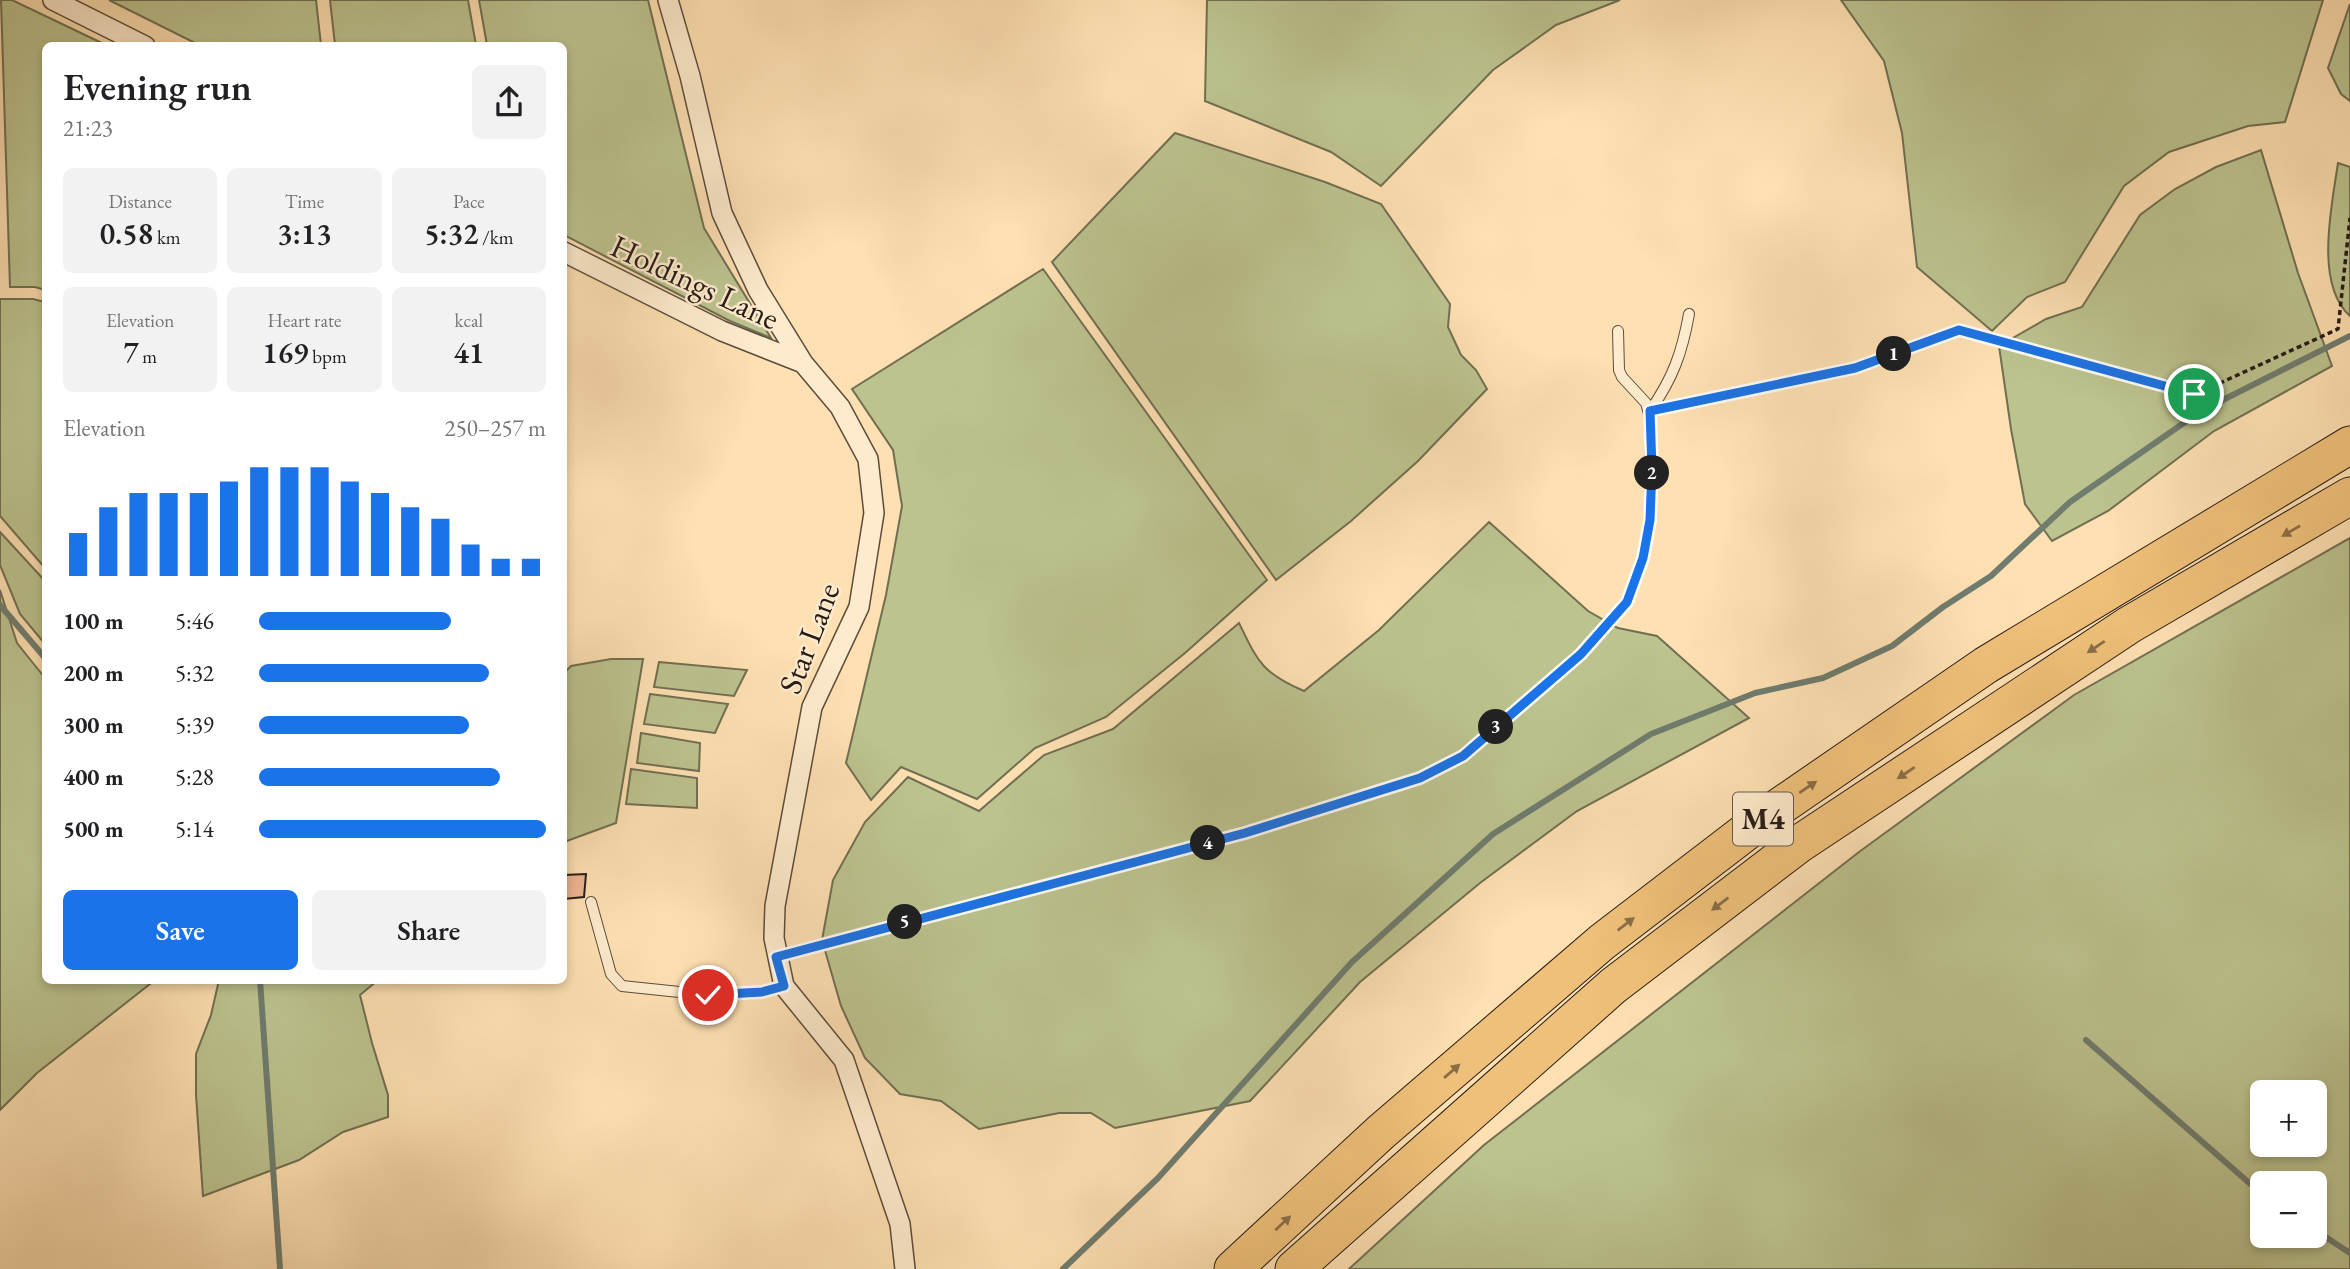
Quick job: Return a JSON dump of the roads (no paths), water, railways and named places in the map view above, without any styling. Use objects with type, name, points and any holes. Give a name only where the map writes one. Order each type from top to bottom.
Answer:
[{"type":"highway","name":"M4","points":[[1233,1269],[1381,1132],[1602,942],[1769,814],[1986,664],[2350,445]]},
{"type":"highway","name":"M4","points":[[1294,1269],[1613,986],[1799,844],[2129,625],[2350,496]]},
{"type":"street","points":[[53,0],[137,42]]},
{"type":"street","name":"Star Lane","points":[[668,0],[690,76],[722,214],[758,290],[803,363],[840,407],[868,459],[874,513],[859,607],[812,708],[775,906],[774,938],[784,986],[844,1059],[900,1224],[905,1269]]},
{"type":"street","name":"Holdings Lane","points":[[567,254],[722,331],[803,363]]},
{"type":"lane","points":[[1650,411],[1667,386],[1682,351],[1689,314]]},
{"type":"lane","points":[[776,957],[1245,833],[1420,778],[1463,756],[1581,654],[1627,602],[1643,558],[1650,520],[1652,469],[1650,411],[1619,370],[1618,331]]},
{"type":"lane","points":[[591,902],[611,974],[622,986],[708,995],[762,992],[784,986]]},
{"type":"waterway","points":[[1063,1269],[1158,1178],[1352,962],[1493,834],[1651,734],[1755,693],[1823,678],[1892,646],[1943,607],[1991,576],[2070,502],[2201,411],[2350,336]]},
{"type":"waterway","points":[[0,605],[42,654]]},
{"type":"waterway","points":[[260,984],[280,1269]]},
{"type":"waterway","points":[[2086,1040],[2250,1184]]},
{"type":"waterway","points":[[2327,1238],[2350,1253]]}]
